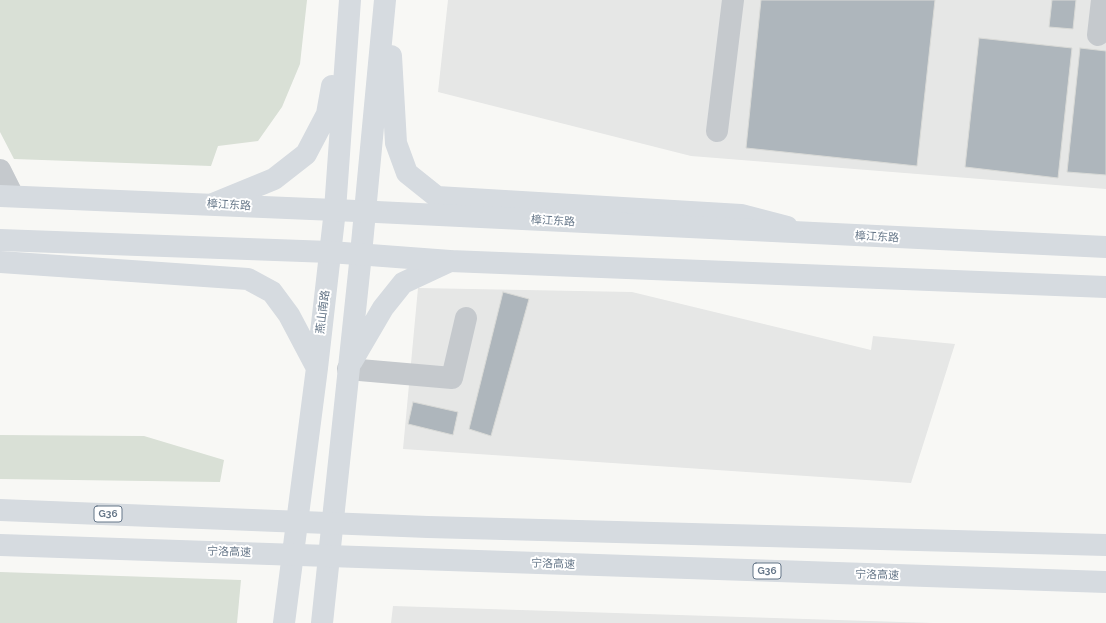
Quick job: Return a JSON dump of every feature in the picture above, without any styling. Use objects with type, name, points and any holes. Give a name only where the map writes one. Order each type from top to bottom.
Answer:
[{"type":"main road","points":[[213,204],[274,178],[306,154],[327,114],[349,0]]},
{"type":"main road","name":"燕山南路","points":[[284,623],[317,368],[335,210],[349,0]]},
{"type":"main road","points":[[322,623],[387,0]]},
{"type":"main road","points":[[387,0],[396,142],[407,173],[437,197],[741,215],[813,234]]},
{"type":"main road","name":"樟江东路","points":[[6,196],[365,211],[813,234],[1106,247]]},
{"type":"main road","points":[[0,240],[330,252],[450,261],[1106,287]]},
{"type":"main road","points":[[348,369],[383,308],[403,283],[450,261]]},
{"type":"main road","points":[[0,262],[248,279],[272,292],[289,315],[317,368]]},
{"type":"main road","name":"G36","points":[[0,510],[428,527],[1106,545]]},
{"type":"main road","name":"宁洛高速","points":[[0,545],[216,551],[428,560],[1106,582]]},
{"type":"street","points":[[717,131],[733,0]]},
{"type":"street","points":[[1098,35],[1102,0]]},
{"type":"street","points":[[0,170],[6,196]]},
{"type":"street","points":[[348,369],[452,378],[466,318]]},
{"type":"shaded area","points":[[0,0],[307,0],[300,64],[282,107],[258,141],[218,146],[211,166],[14,159],[0,132]]},
{"type":"shaded area","points":[[448,0],[1106,0],[1106,189],[691,156],[438,92]]},
{"type":"shaded area","points":[[418,288],[632,292],[871,350],[873,336],[955,344],[911,483],[403,449]]},
{"type":"shaded area","points":[[0,435],[144,436],[224,460],[220,482],[0,479]]},
{"type":"shaded area","points":[[0,572],[241,580],[237,623],[0,623]]},
{"type":"shaded area","points":[[393,606],[933,623],[391,623]]},
{"type":"building","points":[[761,0],[935,0],[917,166],[746,148]]},
{"type":"building","points":[[1052,0],[1076,0],[1073,29],[1049,27]]},
{"type":"building","points":[[979,38],[1072,48],[1058,178],[965,167]]},
{"type":"building","points":[[1080,48],[1106,51],[1106,175],[1067,172]]},
{"type":"building","points":[[503,292],[529,299],[491,436],[469,429]]},
{"type":"building","points":[[413,402],[458,412],[453,435],[408,424]]}]
